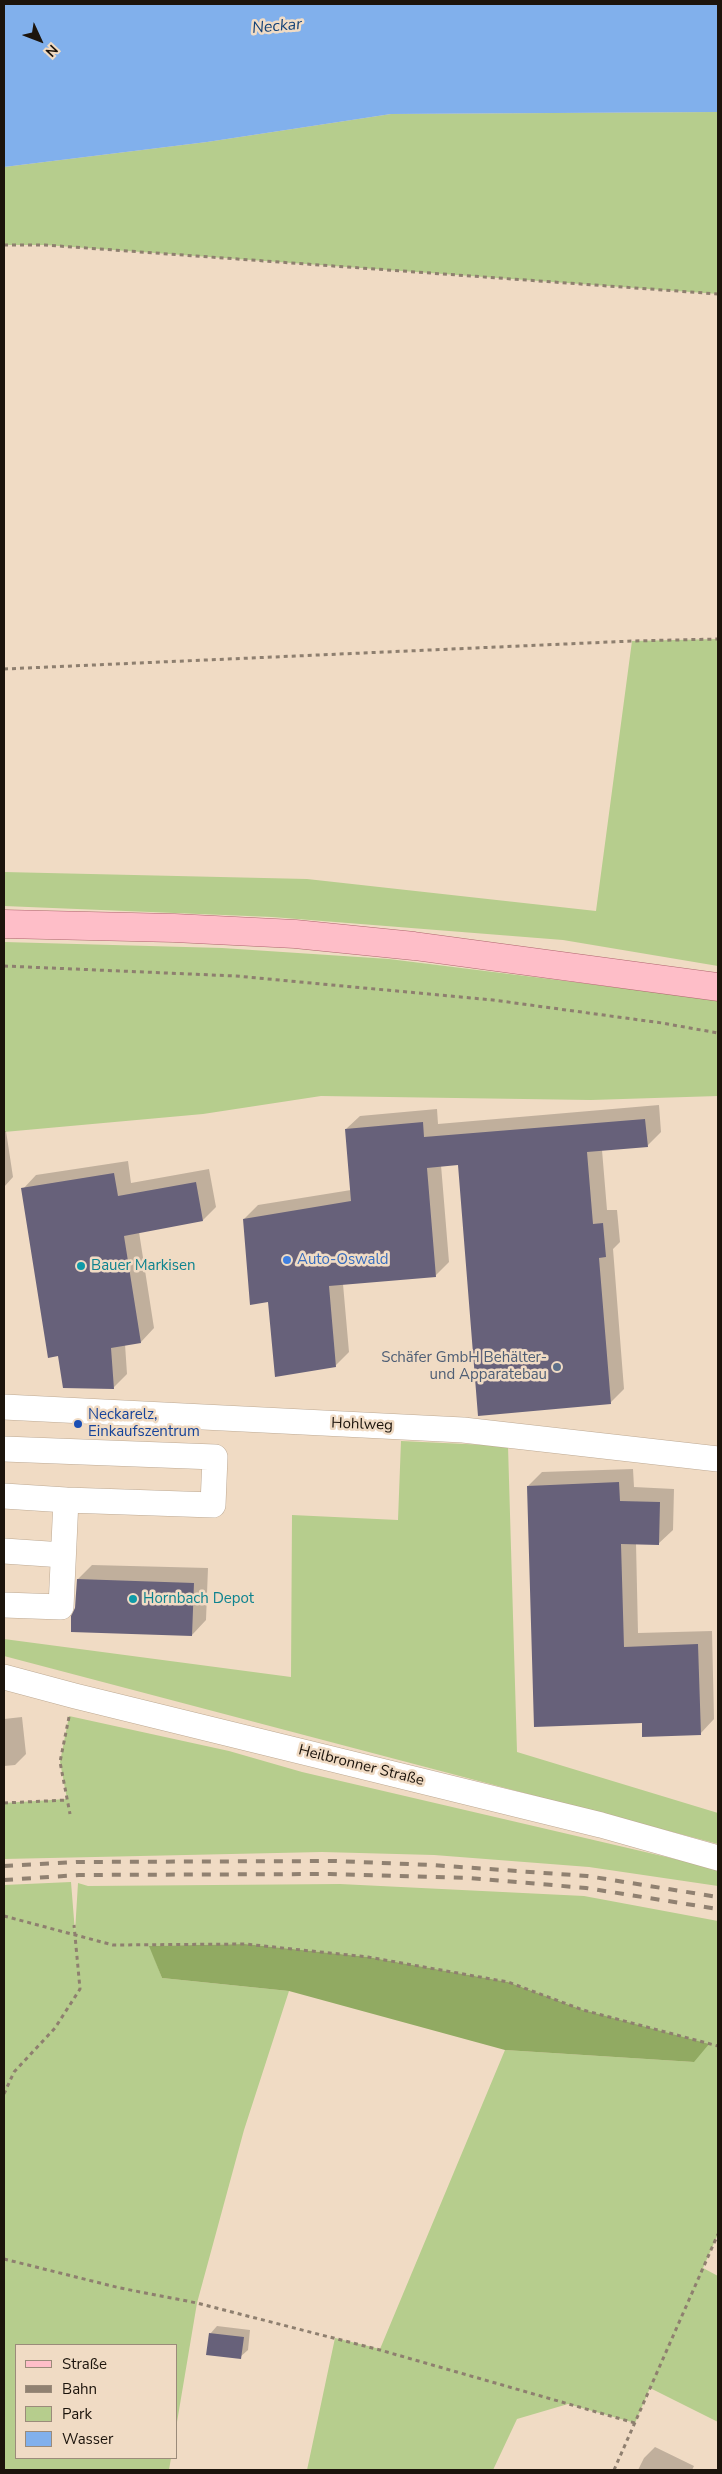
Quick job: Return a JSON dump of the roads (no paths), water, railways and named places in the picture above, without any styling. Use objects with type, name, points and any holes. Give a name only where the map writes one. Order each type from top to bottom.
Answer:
[{"type":"main road","points":[[4,924],[295,934],[414,946],[718,987]]},
{"type":"street","name":"Hohlweg","points":[[4,1407],[223,1420],[463,1430],[718,1459]]},
{"type":"street","points":[[4,1496],[213,1505],[215,1457],[223,1420]]},
{"type":"street","points":[[4,1449],[215,1457]]},
{"type":"street","points":[[4,1605],[61,1608],[66,1500]]},
{"type":"street","points":[[4,1551],[64,1554]]},
{"type":"street","name":"Heilbronner Straße","points":[[4,1677],[601,1825],[718,1858]]},
{"type":"water","name":"Neckar","points":[[4,4],[718,4],[718,112],[391,114],[207,142],[4,167]]},
{"type":"railway","points":[[4,1866],[76,1862],[334,1861],[432,1865],[587,1876],[718,1897]]},
{"type":"railway","points":[[4,1880],[79,1875],[330,1874],[470,1878],[586,1888],[718,1909]]},
{"type":"place","name":"Auto-Oswald","points":[[287,1260]]},
{"type":"place","name":"Bauer Markisen","points":[[81,1266]]},
{"type":"place","name":"Schäfer GmbH Behälter- und Apparatebau","points":[[557,1367]]},
{"type":"place","name":"Neckarelz, Einkaufszentrum","points":[[78,1424]]},
{"type":"place","name":"Hornbach Depot","points":[[133,1599]]}]
